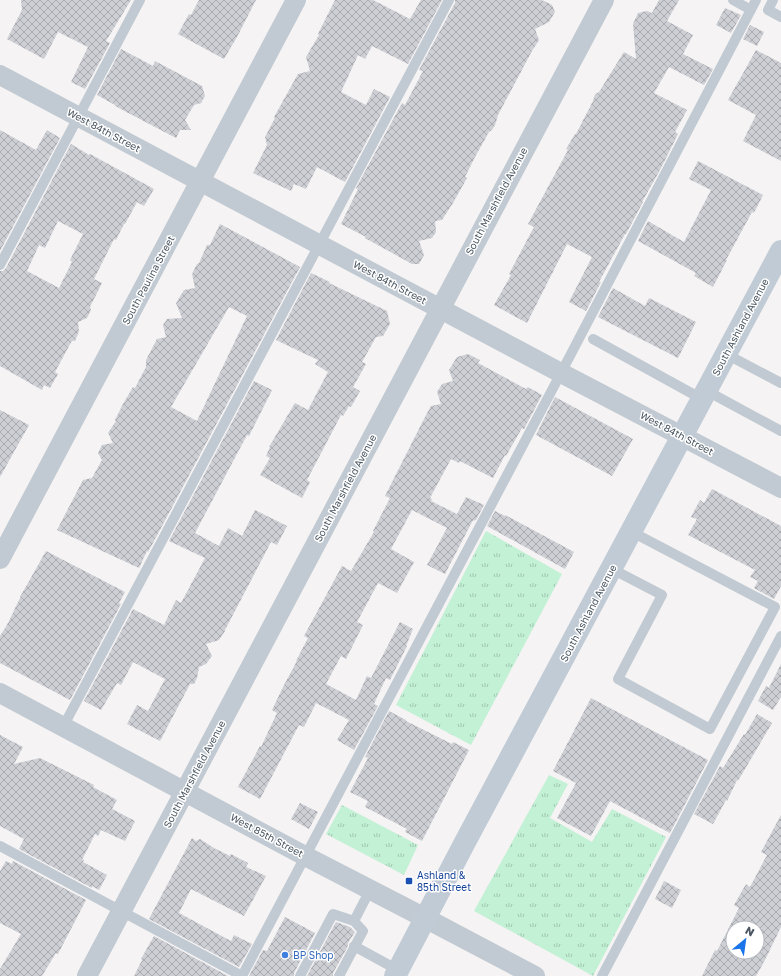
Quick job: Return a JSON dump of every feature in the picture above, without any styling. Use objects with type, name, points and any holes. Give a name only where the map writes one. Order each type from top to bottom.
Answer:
[{"type":"main road","name":"South Ashland Avenue","points":[[397,973],[781,251]]},
{"type":"street","name":"South Paulina Street","points":[[0,559],[296,0]]},
{"type":"street","name":"South Marshfield Avenue","points":[[87,976],[439,308],[604,0]]},
{"type":"street","name":"West 84th Street","points":[[0,75],[781,488]]},
{"type":"street","name":"West 85th Street","points":[[0,693],[305,856],[535,976]]},
{"type":"lane","points":[[0,265],[140,0]]},
{"type":"lane","points":[[63,727],[449,0]]},
{"type":"lane","points":[[733,0],[751,10]]},
{"type":"lane","points":[[1,848],[242,976],[561,373],[756,0]]},
{"type":"lane","points":[[773,0],[768,10],[781,17]]},
{"type":"lane","points":[[593,339],[704,395],[781,431]]},
{"type":"lane","points":[[726,354],[781,383]]},
{"type":"lane","points":[[612,569],[662,595],[618,679],[710,729],[775,607],[632,532]]},
{"type":"lane","points":[[602,976],[781,636]]},
{"type":"lane","points":[[354,921],[370,890]]},
{"type":"lane","points":[[300,976],[333,914],[354,921],[363,930],[339,976]]},
{"type":"lane","points":[[354,946],[397,973]]},
{"type":"green space","points":[[486,531],[562,574],[471,745],[396,705]]},
{"type":"green space","points":[[549,775],[568,784],[550,818],[592,842],[612,809],[666,837],[593,976],[474,911]]},
{"type":"green space","points":[[342,805],[418,845],[404,875],[326,834]]},
{"type":"building","points":[[21,0],[131,0],[106,41],[110,43],[85,89],[71,82],[88,47],[58,32],[44,59],[7,39],[22,10]]},
{"type":"building","points":[[199,0],[256,0],[224,59],[178,34]]},
{"type":"building","points":[[335,0],[373,0],[410,19],[421,0],[442,0],[408,64],[372,46],[365,59],[358,55],[341,92],[366,105],[374,89],[390,97],[345,182],[317,167],[306,189],[294,184],[291,191],[253,173],[267,145],[265,137],[275,118],[274,117],[298,74],[310,71],[306,57],[319,35],[318,34]]},
{"type":"building","points":[[455,0],[542,0],[552,5],[555,12],[549,22],[535,29],[539,40],[498,115],[495,125],[489,132],[475,157],[465,177],[467,178],[453,203],[442,220],[435,221],[436,232],[432,238],[419,241],[424,255],[419,264],[412,264],[341,224],[358,189],[356,188],[402,103],[405,105],[423,71],[419,70],[455,3]]},
{"type":"building","points":[[659,0],[679,0],[667,21],[693,35],[683,54],[713,69],[704,85],[669,67],[654,93],[687,110],[675,132],[678,134],[660,170],[599,282],[601,282],[586,311],[569,302],[592,257],[567,244],[527,323],[494,305],[511,275],[509,274],[534,227],[528,224],[568,150],[566,149],[576,134],[595,94],[599,92],[624,52],[636,59],[633,24],[638,13],[647,11],[652,13]]},
{"type":"building","points":[[725,8],[741,15],[731,33],[716,25]]},
{"type":"building","points":[[750,25],[764,32],[757,46],[743,39]]},
{"type":"building","points":[[121,49],[153,66],[155,61],[202,86],[205,96],[201,103],[194,105],[185,120],[191,130],[180,130],[176,138],[97,95]]},
{"type":"building","points":[[756,50],[781,63],[781,161],[743,141],[756,115],[728,100]]},
{"type":"building","points":[[0,130],[36,150],[47,130],[60,138],[0,251]]},
{"type":"building","points":[[71,144],[154,189],[144,206],[137,202],[116,240],[114,239],[94,279],[102,283],[90,307],[91,310],[87,318],[78,322],[79,331],[75,341],[72,341],[55,372],[58,374],[50,388],[44,385],[42,390],[0,366],[0,271],[3,271],[6,268]],"holes":[[[58,221],[83,234],[70,260],[72,262],[59,288],[27,271],[39,245],[45,248]]]},
{"type":"building","points":[[698,161],[763,195],[754,213],[752,212],[713,287],[694,276],[696,273],[638,241],[648,221],[684,242],[711,190],[689,179]]},
{"type":"building","points":[[220,224],[300,267],[139,568],[57,530],[83,480],[92,478],[102,460],[98,453],[102,445],[113,443],[108,433],[116,421],[115,420],[123,404],[133,387],[135,388],[146,367],[146,360],[157,339],[166,337],[163,325],[167,319],[182,318],[176,303],[184,290],[195,288],[192,274],[207,245],[210,245]],"holes":[[[229,307],[247,316],[197,421],[171,407]]]},
{"type":"building","points":[[311,273],[387,311],[390,324],[383,336],[376,337],[362,362],[366,364],[353,387],[360,391],[351,407],[349,406],[343,416],[341,415],[307,480],[310,482],[302,498],[260,475],[270,458],[266,456],[269,447],[295,403],[308,410],[328,372],[315,364],[318,360],[276,340]]},
{"type":"building","points":[[613,288],[645,306],[649,298],[696,322],[678,358],[598,317]]},
{"type":"building","points":[[468,354],[480,360],[478,363],[526,389],[528,387],[542,395],[524,429],[522,428],[493,478],[460,461],[459,463],[451,459],[430,498],[432,499],[431,501],[457,514],[466,497],[484,505],[476,520],[473,520],[445,574],[427,565],[447,528],[412,510],[391,549],[414,562],[397,593],[378,583],[357,622],[363,625],[346,659],[341,656],[326,684],[356,700],[367,676],[371,678],[400,622],[413,629],[407,646],[390,680],[386,678],[374,704],[378,706],[354,750],[337,740],[349,720],[316,703],[304,727],[299,725],[260,799],[238,787],[260,746],[261,747],[277,713],[272,710],[308,638],[304,636],[342,566],[351,571],[374,532],[373,531],[390,498],[385,496],[426,415],[431,406],[441,404],[437,392],[442,384],[453,381],[449,370],[457,357]]},
{"type":"building","points":[[254,381],[272,390],[249,436],[247,435],[195,533],[219,546],[228,528],[242,536],[255,510],[287,526],[277,545],[271,542],[219,640],[206,644],[212,656],[206,664],[199,667],[194,684],[190,684],[160,741],[127,724],[137,705],[148,711],[165,679],[133,662],[121,685],[117,683],[101,710],[84,701],[133,609],[164,625],[176,600],[181,603],[205,558],[169,541]]},
{"type":"building","points":[[555,397],[633,439],[612,476],[536,435]]},
{"type":"building","points":[[0,410],[29,425],[0,477]]},
{"type":"building","points":[[712,489],[781,526],[781,586],[774,599],[754,588],[758,581],[750,577],[755,570],[688,535],[697,519],[691,517],[700,500],[704,503]]},
{"type":"building","points":[[495,511],[574,552],[565,569],[487,526]]},
{"type":"building","points":[[46,551],[125,592],[119,603],[121,604],[70,700],[0,663],[0,636]]},
{"type":"building","points":[[781,664],[781,697],[773,710],[758,701],[766,686],[769,688]]},
{"type":"building","points":[[591,698],[708,760],[670,833],[610,801],[591,836],[557,818],[576,783],[553,771]]},
{"type":"building","points":[[389,711],[452,744],[453,742],[469,750],[422,841],[405,832],[407,829],[365,807],[368,801],[350,792],[368,758],[365,757]]},
{"type":"building","points":[[757,714],[772,723],[738,781],[737,780],[727,801],[726,800],[713,824],[694,814],[720,766],[723,768]]},
{"type":"building","points":[[0,735],[23,747],[14,764],[40,758],[94,785],[93,787],[117,800],[112,809],[135,821],[125,841],[101,830],[98,836],[95,834],[82,860],[84,860],[83,862],[107,875],[99,890],[92,886],[92,888],[19,849],[24,839],[0,826]]},
{"type":"building","points":[[300,803],[318,812],[309,829],[291,819]]},
{"type":"building","points":[[781,815],[781,927],[765,960],[765,920],[733,920],[739,908],[734,905],[746,884],[750,887],[767,855],[761,852]]},
{"type":"building","points":[[192,838],[196,841],[200,839],[230,856],[231,854],[248,863],[246,867],[266,876],[244,916],[191,889],[179,913],[231,941],[234,935],[252,944],[239,967],[149,919]]},
{"type":"building","points":[[6,861],[12,864],[13,861],[86,900],[58,954],[56,953],[42,976],[0,976],[0,969],[21,934],[0,923],[0,871]]},
{"type":"building","points":[[664,881],[681,890],[672,908],[655,899]]},
{"type":"building","name":"BP Shop","points":[[285,917],[315,933],[294,973],[294,976],[249,976],[263,950],[267,951]]},
{"type":"building","points":[[336,922],[350,927],[355,932],[333,973],[333,976],[307,976]]},
{"type":"building","points":[[725,935],[725,960],[765,960],[756,976],[702,976],[715,950],[717,951]]},
{"type":"building","points":[[154,936],[228,976],[134,976],[142,960],[141,959]]},
{"type":"place","name":"Ashland & 85th Street","points":[[409,881]]},
{"type":"place","name":"BP Shop","points":[[285,955]]}]
